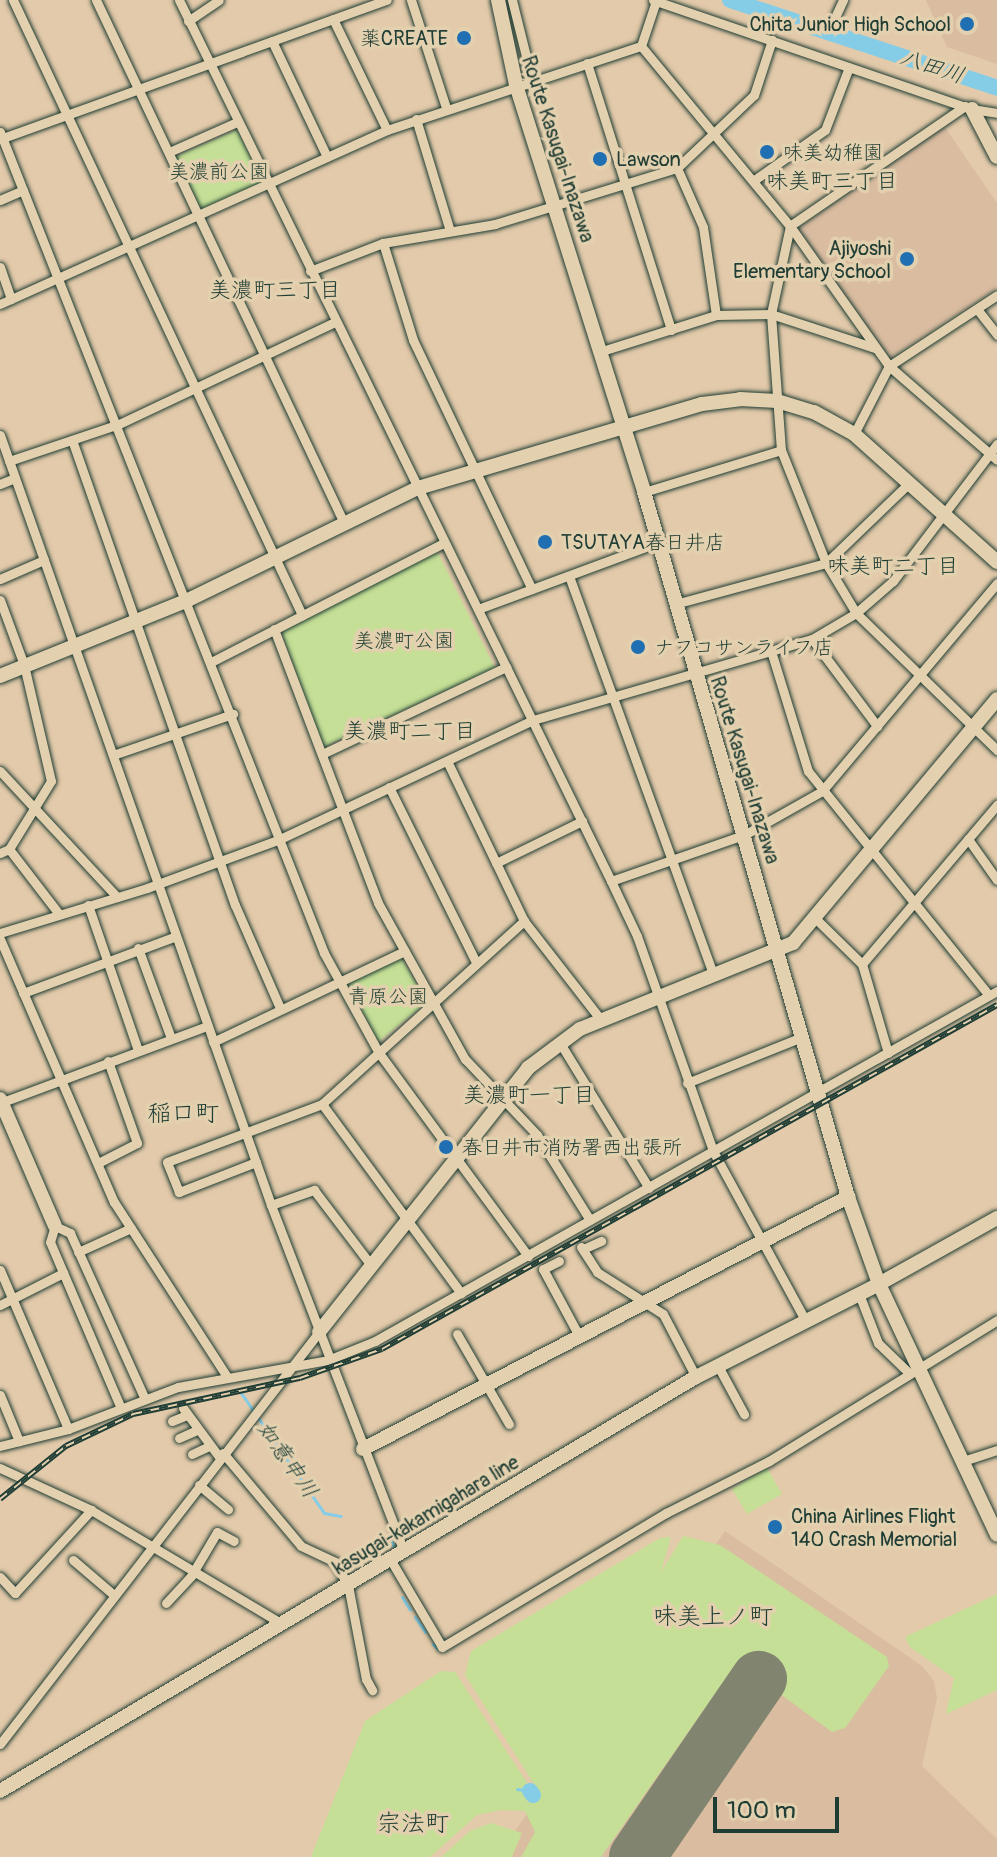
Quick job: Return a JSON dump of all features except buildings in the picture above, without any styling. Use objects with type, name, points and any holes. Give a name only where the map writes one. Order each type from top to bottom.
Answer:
[{"type":"street","points":[[13,0],[302,615]]},
{"type":"street","points":[[96,0],[343,521]]},
{"type":"street","points":[[179,0],[611,881],[659,998],[713,1151],[805,1320]]},
{"type":"street","points":[[188,21],[219,0]]},
{"type":"street","points":[[411,0],[446,108]]},
{"type":"street","name":"Route Kasugai-Inazawa","points":[[498,0],[516,85],[625,427],[848,1197],[913,1369],[963,1461],[997,1535]]},
{"type":"street","points":[[512,0],[532,80]]},
{"type":"street","points":[[836,15],[843,0]]},
{"type":"street","points":[[382,1],[1,137],[119,424],[338,982],[379,1053],[528,1256]]},
{"type":"street","points":[[641,46],[654,1],[968,107],[997,113]]},
{"type":"street","points":[[333,19],[387,130]]},
{"type":"street","points":[[310,271],[383,243],[556,207],[677,168],[754,95],[772,40]]},
{"type":"street","points":[[272,41],[327,157]]},
{"type":"street","points":[[0,304],[387,130],[641,46]]},
{"type":"street","points":[[641,46],[790,226],[889,366],[994,456]]},
{"type":"street","points":[[587,63],[671,330]]},
{"type":"street","points":[[753,181],[825,130],[849,67]]},
{"type":"street","points":[[968,107],[997,157]]},
{"type":"street","points":[[968,107],[790,226],[771,314],[781,450],[826,563],[856,613],[997,750]]},
{"type":"street","points":[[416,119],[450,231]]},
{"type":"street","points":[[169,152],[237,122]]},
{"type":"street","points":[[677,168],[703,227],[716,315]]},
{"type":"street","points":[[0,200],[23,190]]},
{"type":"street","points":[[383,243],[413,340],[479,470],[532,589]]},
{"type":"street","points":[[0,267],[11,299]]},
{"type":"street","points":[[854,434],[889,366],[997,295]]},
{"type":"street","points":[[977,309],[997,335]]},
{"type":"street","points":[[602,351],[716,315],[771,314],[875,348]]},
{"type":"street","points":[[9,461],[119,424],[335,322]]},
{"type":"street","points":[[0,676],[188,600],[343,521],[418,488],[702,404],[777,401],[814,412],[854,434],[997,562]]},
{"type":"street","points":[[0,435],[271,1205],[328,1360],[404,1551]]},
{"type":"street","points":[[72,440],[221,860],[280,1008]]},
{"type":"street","points":[[227,1377],[131,1228],[98,1163],[0,936],[280,839],[533,720],[812,639],[856,613],[893,581],[994,456],[997,444]]},
{"type":"street","points":[[644,492],[781,450]]},
{"type":"street","points":[[0,484],[15,478]]},
{"type":"street","points":[[675,604],[826,563],[909,483]]},
{"type":"street","points":[[478,609],[659,542]]},
{"type":"street","points":[[213,661],[444,543]]},
{"type":"street","points":[[0,579],[44,560]]},
{"type":"street","points":[[569,576],[713,974]]},
{"type":"street","points":[[611,881],[744,835],[822,791],[997,583]]},
{"type":"street","points":[[0,600],[24,665],[51,781],[5,851],[59,914]]},
{"type":"street","points":[[274,629],[378,903],[465,1059],[537,1135],[590,1220]]},
{"type":"street","points":[[812,639],[877,726]]},
{"type":"street","points":[[0,1446],[68,1429],[144,1397],[227,1377],[286,1370],[328,1360],[461,1293],[993,993],[913,903],[822,791],[799,751],[771,651]]},
{"type":"street","points":[[322,754],[506,667]]},
{"type":"street","points":[[0,1744],[286,1370],[502,1098],[560,1043],[601,1020],[793,943],[997,699]]},
{"type":"street","points":[[113,755],[233,714]]},
{"type":"street","points":[[447,761],[524,921],[601,1020]]},
{"type":"street","points":[[0,771],[117,897]]},
{"type":"street","points":[[389,787],[476,962]]},
{"type":"street","points":[[862,964],[997,805]]},
{"type":"street","points":[[496,863],[582,821]]},
{"type":"street","points":[[968,839],[997,880]]},
{"type":"street","points":[[88,905],[138,1050]]},
{"type":"street","points":[[815,918],[862,964],[888,1053]]},
{"type":"street","points":[[256,1162],[179,1192],[167,1162],[322,1104],[524,921]]},
{"type":"street","points":[[23,993],[105,958],[176,936]]},
{"type":"street","points":[[138,948],[171,1038]]},
{"type":"street","points":[[213,1042],[405,951]]},
{"type":"street","points":[[120,1406],[50,1242],[55,1226],[0,1101],[207,1026]]},
{"type":"street","points":[[687,1083],[802,1037]]},
{"type":"street","points":[[560,1043],[649,1188]]},
{"type":"street","points":[[98,1163],[137,1143],[108,1061]]},
{"type":"street","points":[[322,1104],[461,1293]]},
{"type":"street","points":[[271,1205],[314,1190],[371,1265]]},
{"type":"street","points":[[363,1449],[578,1334],[848,1197]]},
{"type":"street","name":"kasugai-kakamigahara line","points":[[0,1791],[696,1377],[879,1284],[997,1218]]},
{"type":"street","points":[[55,1226],[70,1233],[144,1397]]},
{"type":"street","points":[[78,1252],[131,1228]]},
{"type":"street","points":[[601,1241],[582,1248],[597,1272],[640,1303],[663,1314],[696,1377]]},
{"type":"street","points":[[559,1261],[543,1269],[578,1334]]},
{"type":"street","points":[[0,1270],[68,1429]]},
{"type":"street","points":[[0,1305],[11,1296],[63,1273]]},
{"type":"street","points":[[859,1294],[878,1343],[913,1369]]},
{"type":"street","points":[[390,1559],[442,1647],[666,1513],[769,1461],[913,1369],[997,1320]]},
{"type":"street","points":[[457,1334],[509,1424]]},
{"type":"street","points":[[718,1366],[744,1414]]},
{"type":"street","points":[[0,1395],[19,1441]]},
{"type":"street","points":[[172,1421],[185,1411],[195,1431],[222,1456],[301,1546],[329,1556],[348,1585],[366,1679],[372,1690]]},
{"type":"street","points":[[179,1438],[195,1431]]},
{"type":"street","points":[[192,1454],[209,1446]]},
{"type":"street","points":[[963,1461],[997,1450]]},
{"type":"street","points":[[0,1468],[91,1510],[153,1544],[282,1624]]},
{"type":"street","points":[[199,1485],[228,1509]]},
{"type":"street","points":[[0,1577],[15,1593],[91,1510]]},
{"type":"street","points":[[166,1603],[217,1532],[234,1541]]},
{"type":"street","points":[[73,1560],[114,1595]]},
{"type":"shaded area","name":"Chita Junior High School","points":[[926,0],[997,0],[997,64],[947,47]]},
{"type":"shaded area","name":"Ajiyoshi Elementary School","points":[[944,126],[997,203],[997,288],[888,359],[797,229]]},
{"type":"shaded area","points":[[725,1531],[922,1666],[934,1681],[937,1698],[922,1766],[997,1839],[997,1857],[497,1857]]},
{"type":"green space","name":"美濃前公園","points":[[237,130],[263,184],[200,212],[175,157]]},
{"type":"green space","name":"美濃町公園","points":[[437,551],[495,668],[323,747],[281,631]]},
{"type":"green space","name":"青原公園","points":[[401,957],[427,1002],[378,1042],[347,982]]},
{"type":"green space","points":[[767,1468],[782,1494],[747,1514],[732,1489]]},
{"type":"green space","points":[[683,1536],[720,1545],[887,1657],[889,1666],[845,1728],[832,1732],[737,1662],[601,1857],[521,1857],[535,1832],[525,1811],[501,1810],[477,1815],[430,1857],[311,1857],[365,1721],[441,1671],[455,1672],[531,1789],[536,1787],[465,1675],[471,1651],[660,1538],[671,1537],[661,1572]]},
{"type":"green space","points":[[997,1594],[997,1690],[946,1714],[954,1678],[910,1647],[905,1637]]},
{"type":"green space","points":[[491,1823],[522,1833],[512,1857],[441,1857],[470,1831]]},
{"type":"waterway","name":"八田川","points":[[730,0],[997,88]]},
{"type":"waterway","name":"如意申川","points":[[241,1393],[324,1513],[341,1516]]},
{"type":"waterway","name":"如意申川","points":[[391,1538],[394,1547]]},
{"type":"waterway","name":"如意申川","points":[[402,1597],[410,1610]]},
{"type":"waterway","name":"如意申川","points":[[415,1617],[425,1632]]},
{"type":"waterway","name":"如意申川","points":[[433,1644],[437,1648]]},
{"type":"waterway","name":"如意申川","points":[[517,1789],[530,1791],[528,1785]]},
{"type":"waterway","name":"如意申川","points":[[530,1791],[533,1795]]},
{"type":"runway","points":[[637,1857],[759,1679]]},
{"type":"railway","points":[[0,1499],[66,1446],[133,1414],[300,1378],[382,1349],[997,1005]]},
{"type":"place","name":"Chita Junior High School","points":[[967,24]]},
{"type":"place","name":"薬CREATE","points":[[464,38]]},
{"type":"place","name":"味美幼稚園","points":[[767,152]]},
{"type":"place","name":"Lawson","points":[[600,159]]},
{"type":"place","name":"Ajiyoshi Elementary School","points":[[907,259]]},
{"type":"place","name":"TSUTAYA春日井店","points":[[545,542]]},
{"type":"place","name":"ナフコサンライフ店","points":[[638,647]]},
{"type":"place","name":"春日井市消防署西出張所","points":[[446,1147]]},
{"type":"place","name":"China Airlines Flight 140 Crash Memorial","points":[[775,1527]]},
{"type":"district","name":"味美町三丁目","points":[[832,182]]},
{"type":"district","name":"美濃町三丁目","points":[[275,291]]},
{"type":"district","name":"味美町二丁目","points":[[893,567]]},
{"type":"district","name":"美濃町二丁目","points":[[410,732]]},
{"type":"district","name":"美濃町一丁目","points":[[529,1096]]},
{"type":"district","name":"稲口町","points":[[183,1114]]},
{"type":"district","name":"味美上ノ町","points":[[713,1617]]},
{"type":"district","name":"宗法町","points":[[413,1824]]}]
